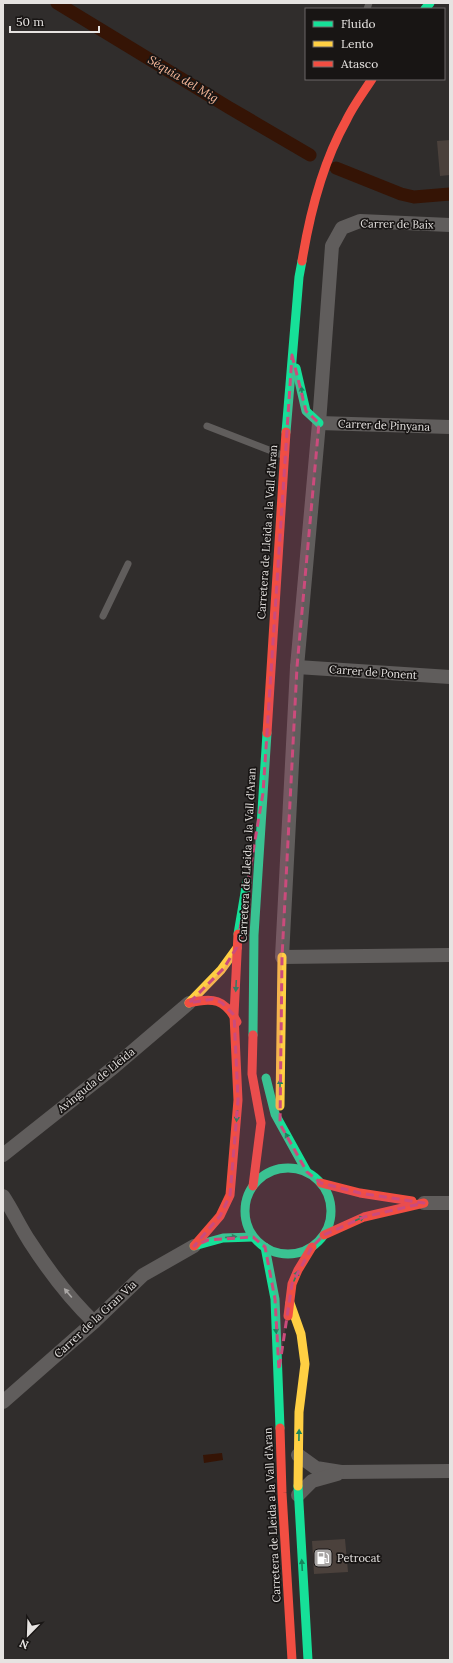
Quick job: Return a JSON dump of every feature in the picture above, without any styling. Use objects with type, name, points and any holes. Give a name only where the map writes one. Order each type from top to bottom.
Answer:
[{"type":"main road","name":"Carretera de Lleida a la Vall d'Aran","points":[[253,1001],[254,935],[284,456],[299,277],[306,235],[316,194],[330,154],[346,120],[371,80]]},
{"type":"main road","points":[[292,355],[306,411],[319,424]]},
{"type":"main road","points":[[194,1246],[220,1216],[230,1195],[238,1100],[234,1015],[237,947],[239,923],[263,793]]},
{"type":"main road","points":[[189,1003],[205,985],[224,968],[237,947]]},
{"type":"main road","points":[[280,1124],[282,957]]},
{"type":"main road","points":[[189,1003],[203,999],[213,999],[222,1003],[234,1015],[243,1037],[248,1065],[252,1074]]},
{"type":"main road","points":[[253,1001],[263,1065],[272,1104],[280,1124],[307,1172]]},
{"type":"main road","points":[[253,1001],[252,1074],[261,1123],[253,1186],[245,1206],[246,1222],[254,1237],[265,1247],[276,1252],[288,1254],[300,1252],[312,1247],[324,1235],[330,1223],[331,1209],[328,1195],[321,1183],[307,1172],[296,1168],[278,1169],[266,1174],[253,1186]]},
{"type":"main road","points":[[321,1183],[360,1193],[424,1203]]},
{"type":"main road","points":[[324,1235],[364,1217],[424,1203]]},
{"type":"main road","points":[[237,1215],[245,1206]]},
{"type":"main road","points":[[194,1246],[208,1240],[223,1228]]},
{"type":"main road","points":[[208,1240],[233,1237],[254,1237]]},
{"type":"main road","name":"Carretera de Lleida a la Vall d'Aran","points":[[265,1247],[275,1299],[279,1370],[282,1493],[292,1660]]},
{"type":"main road","name":"Carretera de Lleida a la Vall d'Aran","points":[[279,1370],[292,1284],[298,1270],[312,1247]]},
{"type":"main road","points":[[290,1304],[301,1334],[304,1364],[299,1412],[298,1495],[308,1660]]},
{"type":"main road","points":[[304,1594],[316,1631]]},
{"type":"street","name":"Carrer de Baix","points":[[319,424],[332,246],[342,228],[360,221],[450,225]]},
{"type":"street","name":"Carrer de Pinyana","points":[[319,424],[450,427]]},
{"type":"street","points":[[319,424],[297,667],[282,957],[450,955]]},
{"type":"street","name":"Carrer de Ponent","points":[[297,667],[450,677]]},
{"type":"street","name":"Avinguda de Lleida","points":[[3,1155],[114,1067],[189,1003]]},
{"type":"street","points":[[3,1196],[53,1276],[94,1322]]},
{"type":"street","points":[[424,1203],[450,1202]]},
{"type":"street","name":"Carrer de la Gran Via","points":[[3,1402],[94,1322],[143,1275],[194,1246]]},
{"type":"street","points":[[298,1455],[316,1468],[341,1472],[450,1471]]},
{"type":"street","points":[[298,1495],[312,1481],[341,1472]]},
{"type":"lane","points":[[207,426],[284,456]]},
{"type":"lane","points":[[103,616],[128,564]]},
{"type":"highlighted area","points":[[292,355],[306,411],[319,423],[297,667],[282,957],[280,1124],[307,1172],[321,1183],[360,1193],[424,1203],[364,1217],[324,1235],[312,1247],[292,1284],[279,1370],[275,1299],[265,1247],[253,1237],[208,1240],[194,1246],[220,1216],[230,1195],[238,1100],[234,1015],[222,1003],[213,999],[189,1003],[224,968],[237,947],[263,793]]},
{"type":"shaded area","points":[[222,1453],[223,1460],[204,1463],[203,1455]]},
{"type":"building","points":[[450,140],[450,175],[440,176],[437,141]]},
{"type":"building","points":[[345,1539],[348,1572],[314,1574],[312,1541]]},
{"type":"waterway","name":"Séquia del Mig","points":[[57,3],[310,155]]},
{"type":"waterway","name":"Séquia del Mig","points":[[336,168],[401,194],[414,197],[450,194]]},
{"type":"traffic: fast","points":[[426,8],[430,3]]},
{"type":"traffic: fast","points":[[286,432],[299,277],[302,261]]},
{"type":"traffic: fast","points":[[296,368],[306,411],[319,423]]},
{"type":"traffic: fast","points":[[253,1035],[254,935],[267,733]]},
{"type":"traffic: fast","points":[[238,934],[247,881]]},
{"type":"traffic: fast","points":[[266,1078],[275,1114],[307,1172]]},
{"type":"traffic: fast","points":[[288,1168],[304,1171],[312,1175],[324,1187],[328,1195],[331,1211],[328,1227],[324,1235],[312,1247],[304,1251],[288,1254],[272,1251],[264,1247],[252,1235],[248,1227],[245,1211],[248,1195],[252,1187],[264,1175],[272,1171],[288,1168]]},
{"type":"traffic: fast","points":[[194,1246],[223,1238],[253,1237]]},
{"type":"traffic: fast","points":[[265,1247],[275,1299],[280,1428]]},
{"type":"traffic: fast","points":[[298,1486],[308,1660]]},
{"type":"traffic: slow","points":[[189,1003],[221,970],[237,948]]},
{"type":"traffic: slow","points":[[280,1106],[282,957]]},
{"type":"traffic: slow","points":[[290,1303],[301,1334],[305,1364],[299,1412],[298,1486]]},
{"type":"traffic: jam","points":[[302,261],[313,207],[330,154],[352,110],[371,80]]},
{"type":"traffic: jam","points":[[267,733],[286,432]]},
{"type":"traffic: jam","points":[[194,1246],[220,1216],[230,1195],[238,1100],[234,1015],[238,934]]},
{"type":"traffic: jam","points":[[189,1003],[205,1000],[218,1002],[228,1008],[237,1022]]},
{"type":"traffic: jam","points":[[253,1035],[252,1074],[261,1123],[253,1186]]},
{"type":"traffic: jam","points":[[321,1183],[360,1193],[412,1201]]},
{"type":"traffic: jam","points":[[324,1235],[364,1217],[424,1203]]},
{"type":"traffic: jam","points":[[288,1316],[292,1284],[298,1270],[312,1247]]},
{"type":"traffic: jam","points":[[280,1428],[282,1493],[292,1660]]},
{"type":"place","name":"Petrocat","points":[[323,1558]]}]
